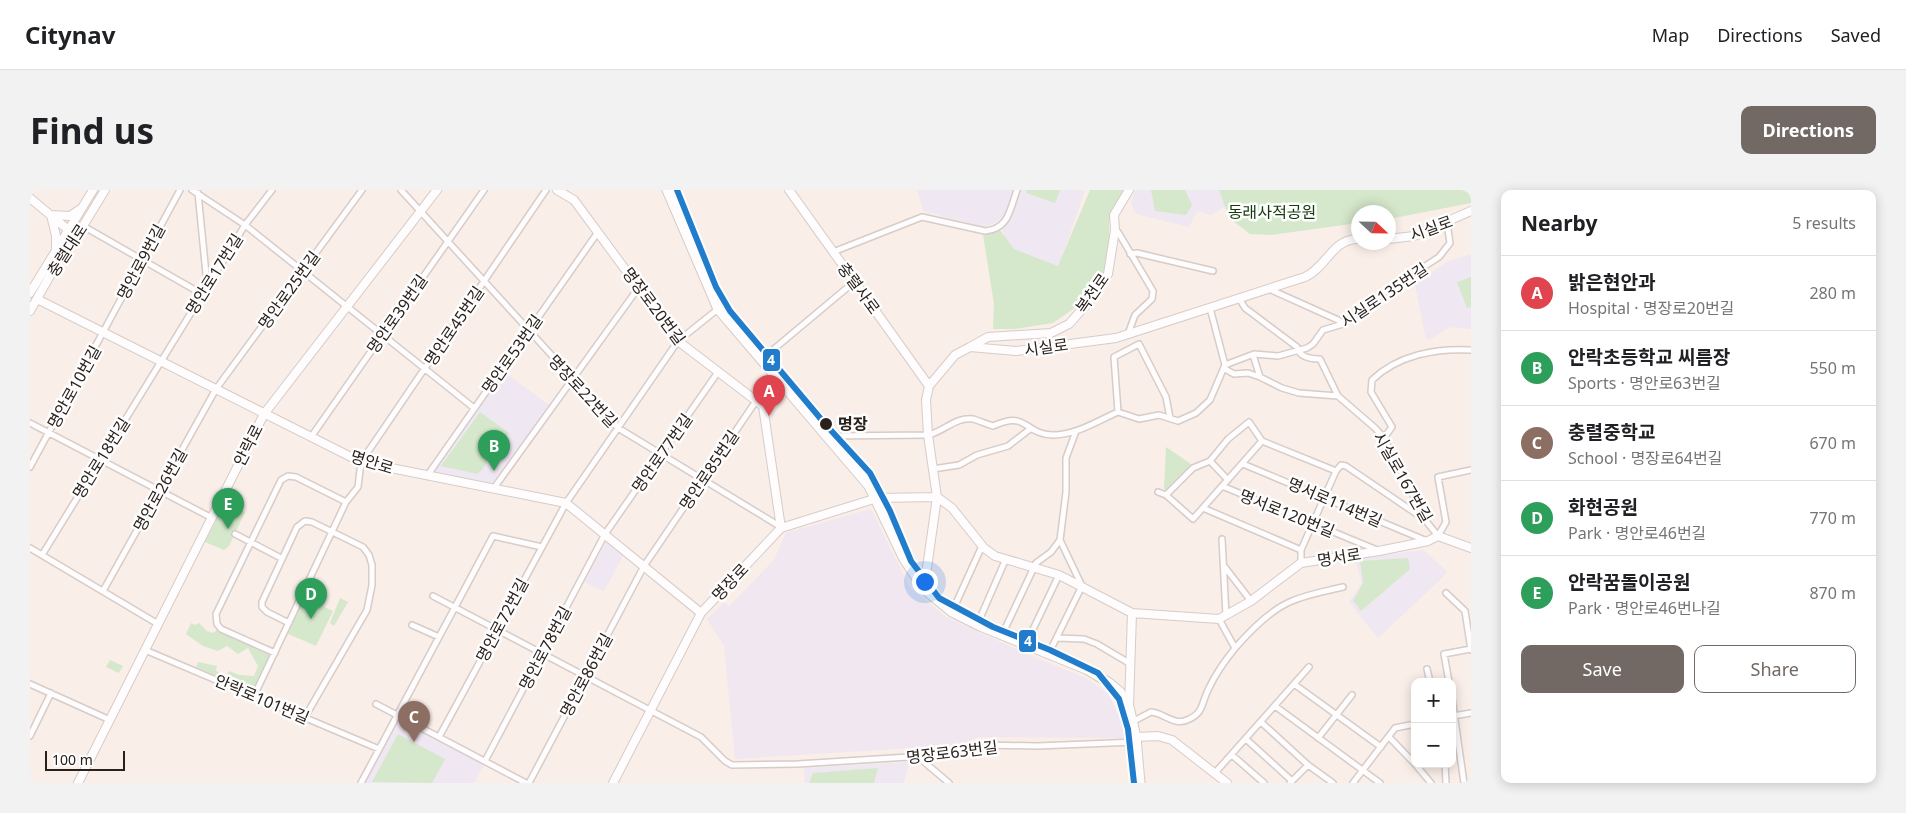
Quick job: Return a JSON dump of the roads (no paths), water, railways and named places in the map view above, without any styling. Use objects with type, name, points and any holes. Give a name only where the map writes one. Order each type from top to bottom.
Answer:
[{"type":"main road","points":[[30,292],[55,252],[71,232],[81,209],[93,190]]},
{"type":"main road","name":"충렬대로","points":[[30,311],[71,232],[83,226],[105,190]]},
{"type":"main road","name":"안락로","points":[[78,783],[264,414],[437,190]]},
{"type":"main road","name":"명장로20번길","points":[[558,190],[574,200],[678,341],[763,406],[781,528]]},
{"type":"main road","points":[[667,190],[718,309],[869,486],[877,498],[904,559],[924,588],[952,612],[1025,646],[1086,669],[1108,682],[1120,692],[1129,707]]},
{"type":"main road","name":"충렬사로","points":[[789,190],[929,386]]},
{"type":"main road","name":"복천로","points":[[970,347],[988,337],[1051,333],[1069,324],[1094,296],[1108,274],[1115,232],[1114,215],[1129,190]]},
{"type":"main road","points":[[30,198],[71,232]]},
{"type":"main road","points":[[51,215],[70,216],[81,209]]},
{"type":"main road","name":"시실로","points":[[1396,239],[1410,238],[1471,211]]},
{"type":"main road","points":[[51,215],[56,236],[55,252]]},
{"type":"main road","name":"시실로","points":[[970,347],[1016,351],[1116,338],[1308,275],[1342,241],[1351,240]]},
{"type":"main road","name":"명안로","points":[[37,299],[103,334],[361,462],[566,504],[701,613]]},
{"type":"main road","points":[[924,588],[937,497],[928,435],[926,400],[929,386],[955,355],[970,347]]},
{"type":"main road","points":[[937,497],[952,508],[982,546],[1005,561],[1059,575],[1132,613],[1223,617]]},
{"type":"main road","name":"명장로","points":[[612,783],[701,613],[781,528],[877,498],[937,497]]},
{"type":"main road","points":[[1438,536],[1471,548]]},
{"type":"main road","name":"명서로","points":[[1223,617],[1251,601],[1301,564],[1428,541],[1438,536]]},
{"type":"main road","points":[[1132,613],[1129,707],[1136,740],[1140,783]]},
{"type":"main road","points":[[1136,740],[1158,736],[1169,739],[1227,783]]},
{"type":"street","name":"명안로9번길","points":[[103,334],[180,190]]},
{"type":"street","points":[[192,190],[198,192],[245,225],[474,408]]},
{"type":"street","name":"명안로17번길","points":[[160,362],[245,225],[272,190]]},
{"type":"street","name":"명안로25번길","points":[[216,389],[362,190]]},
{"type":"street","name":"명장로22번길","points":[[401,190],[528,332],[618,428],[781,528]]},
{"type":"street","name":"명안로39번길","points":[[311,438],[484,190]]},
{"type":"street","name":"명안로45번길","points":[[361,462],[546,190]]},
{"type":"street","points":[[833,252],[922,216],[985,231],[995,230],[1005,222],[1017,190]]},
{"type":"street","points":[[198,192],[208,285]]},
{"type":"street","name":"시실로135번길","points":[[1298,350],[1310,347],[1322,330],[1343,324],[1446,250],[1450,236],[1447,223]]},
{"type":"street","points":[[83,226],[202,294]]},
{"type":"street","name":"명안로53번길","points":[[427,476],[598,232]]},
{"type":"street","points":[[1115,232],[1118,232],[1153,291],[1152,299],[1135,315],[1128,334]]},
{"type":"street","points":[[1130,254],[1137,253],[1213,271]]},
{"type":"street","points":[[762,359],[854,282]]},
{"type":"street","points":[[494,488],[638,286]]},
{"type":"street","points":[[1269,289],[1334,318],[1343,324]]},
{"type":"street","name":"시실로167번길","points":[[1239,298],[1245,308],[1297,346],[1298,350],[1312,359],[1320,359],[1338,396],[1384,438],[1426,520],[1438,536]]},
{"type":"street","points":[[1210,308],[1225,369],[1234,374],[1248,373],[1298,393],[1338,396]]},
{"type":"street","name":"명안로72번길","points":[[439,737],[566,504],[678,341],[718,309]]},
{"type":"street","name":"명안로10번길","points":[[30,468],[103,334]]},
{"type":"street","points":[[1118,412],[1114,357],[1139,344],[1166,397],[1170,418]]},
{"type":"street","points":[[1384,438],[1392,427],[1371,392],[1372,380],[1379,373],[1425,352],[1438,349],[1471,350]]},
{"type":"street","points":[[826,436],[928,435],[939,432],[957,420],[972,419],[993,426],[1004,420],[1016,419],[1030,429],[1050,435],[1076,431],[1118,412],[1143,420],[1159,415],[1181,420],[1196,413],[1212,397],[1225,365],[1252,355],[1278,356],[1298,350]]},
{"type":"street","points":[[1252,355],[1260,377]]},
{"type":"street","name":"명안로18번길","points":[[42,555],[160,362]]},
{"type":"street","name":"명안로77번길","points":[[605,534],[718,372]]},
{"type":"street","name":"명안로85번길","points":[[644,566],[756,401],[780,380]]},
{"type":"street","name":"명안로26번길","points":[[103,591],[216,389]]},
{"type":"street","points":[[1166,495],[1194,468],[1210,461],[1228,438],[1249,422],[1262,441],[1336,471]]},
{"type":"street","points":[[30,423],[212,518]]},
{"type":"street","points":[[933,469],[958,465],[977,455],[1008,446],[1030,429]]},
{"type":"street","points":[[1002,636],[1033,568],[1039,559],[1050,552],[1060,540],[1066,492],[1066,458],[1076,431]]},
{"type":"street","points":[[1158,492],[1166,495],[1193,519],[1262,441]]},
{"type":"street","points":[[1210,461],[1228,480]]},
{"type":"street","points":[[254,696],[346,502],[358,487],[361,462]]},
{"type":"street","name":"명서로114번길","points":[[1242,464],[1428,541]]},
{"type":"street","points":[[1301,564],[1301,550],[1339,466],[1346,466],[1426,520]]},
{"type":"street","points":[[1438,536],[1446,522],[1438,477],[1471,470]]},
{"type":"street","points":[[274,652],[221,629],[215,620],[216,614],[279,483],[288,476],[296,477],[346,502]]},
{"type":"street","name":"명서로120번길","points":[[1222,486],[1379,551]]},
{"type":"street","points":[[1204,508],[1301,550]]},
{"type":"street","points":[[289,623],[267,612],[262,607],[263,597],[297,527],[302,523],[312,522],[363,547],[369,555],[372,565],[371,596],[367,610],[305,718]]},
{"type":"street","points":[[235,534],[281,558]]},
{"type":"street","name":"명안로78번길","points":[[484,761],[605,534]]},
{"type":"street","points":[[361,783],[493,536],[542,547]]},
{"type":"street","points":[[1222,539],[1224,566],[1223,617],[1235,648]]},
{"type":"street","points":[[1048,655],[1082,586],[1060,540]]},
{"type":"street","points":[[952,612],[982,546]]},
{"type":"street","points":[[30,548],[158,624]]},
{"type":"street","points":[[977,624],[1005,561]]},
{"type":"street","name":"명안로86번길","points":[[527,783],[644,566]]},
{"type":"street","points":[[1224,566],[1251,601]]},
{"type":"street","points":[[1025,646],[1059,575]]},
{"type":"street","points":[[1132,722],[1151,712],[1177,722],[1196,716],[1204,707],[1208,690],[1213,680],[1235,648],[1270,616],[1293,600],[1343,586]]},
{"type":"street","points":[[1446,593],[1465,611],[1471,650],[1444,654],[1448,678]]},
{"type":"street","name":"명장로63번길","points":[[433,596],[701,737],[725,761],[732,765],[798,764],[956,754],[984,745],[1037,746],[1136,740]]},
{"type":"street","points":[[412,625],[439,637]]},
{"type":"street","points":[[1056,638],[1084,639],[1097,644],[1129,663]]},
{"type":"street","name":"안락로101번길","points":[[145,650],[379,749]]},
{"type":"street","points":[[1214,774],[1309,667]]},
{"type":"street","points":[[1427,669],[1429,678]]},
{"type":"street","points":[[30,684],[110,720]]},
{"type":"street","points":[[1294,684],[1381,747]]},
{"type":"street","points":[[30,736],[51,693]]},
{"type":"street","points":[[1318,738],[1352,695]]},
{"type":"street","points":[[376,704],[527,783]]},
{"type":"street","points":[[1275,706],[1380,783]]},
{"type":"street","points":[[1456,716],[1471,713]]},
{"type":"street","points":[[1261,722],[1308,765],[1333,783]]},
{"type":"street","points":[[1455,723],[1464,783]]},
{"type":"street","points":[[1353,783],[1395,728],[1411,725]]},
{"type":"street","points":[[1389,736],[1411,760]]},
{"type":"street","points":[[1246,739],[1291,782],[1308,765]]},
{"type":"street","points":[[1232,755],[1264,783]]},
{"type":"street","points":[[921,756],[923,761],[949,783]]},
{"type":"street","points":[[1418,768],[1431,783]]},
{"type":"street","points":[[1445,768],[1446,783]]},
{"type":"place","name":"밝은현안과","points":[[769,416]]},
{"type":"place","name":"명장","points":[[826,424]]},
{"type":"place","name":"안락초등학교 씨름장","points":[[494,471]]},
{"type":"place","name":"안락꿈돌이공원","points":[[228,529]]},
{"type":"place","name":"화현공원","points":[[311,619]]},
{"type":"place","name":"충렬중학교","points":[[414,742]]},
{"type":"park label","name":"동래사적공원","points":[[1272,212]]}]
